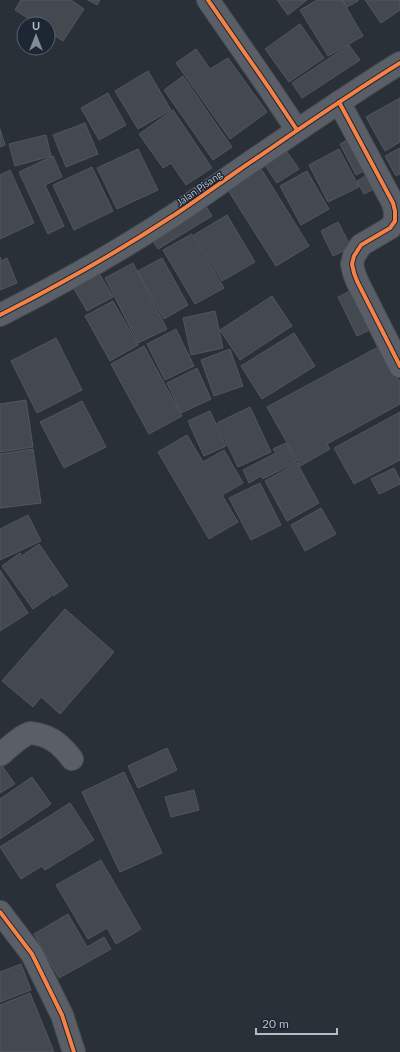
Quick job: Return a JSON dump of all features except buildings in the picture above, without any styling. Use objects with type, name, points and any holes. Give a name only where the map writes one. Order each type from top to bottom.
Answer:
[{"type":"street","points":[[208,0],[297,130]]},
{"type":"street","name":"Jalan Pisang","points":[[0,315],[48,290],[120,249],[172,217],[297,130],[400,63]]},
{"type":"street","points":[[339,102],[393,203],[395,211],[394,221],[390,228],[361,245],[354,256],[352,264],[357,281],[400,366]]},
{"type":"street","points":[[0,755],[22,737],[31,733],[42,735],[51,739],[64,749],[72,759]]},
{"type":"street","points":[[0,912],[32,954],[62,1015],[74,1052]]},
{"type":"cycle path","points":[[208,0],[297,130]]},
{"type":"cycle path","points":[[0,315],[87,268],[150,230],[400,63]]},
{"type":"cycle path","points":[[339,102],[393,203],[395,211],[395,221],[390,228],[361,245],[354,256],[352,264],[357,281],[400,366]]},
{"type":"cycle path","points":[[0,912],[32,954],[62,1015],[74,1052]]}]
